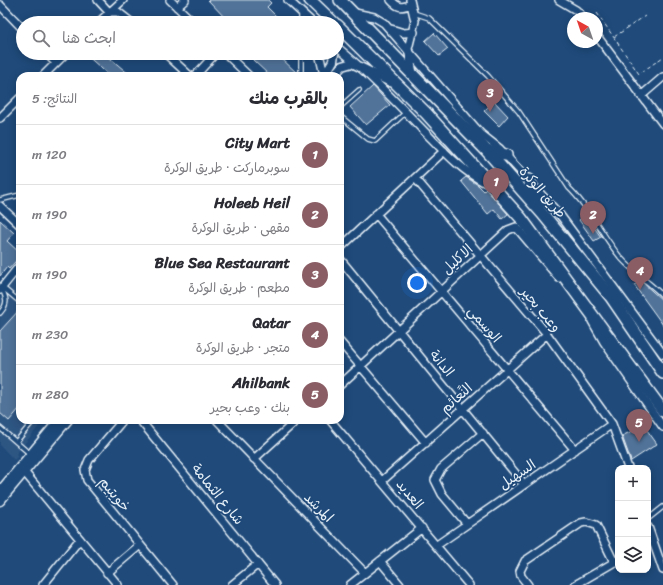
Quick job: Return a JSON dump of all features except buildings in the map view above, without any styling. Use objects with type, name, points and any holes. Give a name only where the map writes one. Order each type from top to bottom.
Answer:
[{"type":"highway","name":"طريق الوكرة","points":[[340,0],[416,80],[487,151],[542,213],[611,297],[663,373]]},
{"type":"highway","points":[[314,3],[327,16]]},
{"type":"highway","points":[[344,33],[410,96],[494,186],[542,246],[663,410]]},
{"type":"highway","points":[[487,151],[506,155]]},
{"type":"highway","points":[[529,180],[542,213]]},
{"type":"highway","points":[[542,246],[542,258]]},
{"type":"street","points":[[98,0],[109,12],[118,12],[123,16]]},
{"type":"street","points":[[105,16],[123,0]]},
{"type":"street","points":[[170,0],[187,16]]},
{"type":"street","points":[[177,7],[185,0]]},
{"type":"street","points":[[288,0],[306,16]]},
{"type":"street","points":[[391,0],[399,7],[405,7],[410,2],[415,21],[414,32],[408,49],[410,65],[416,80]]},
{"type":"street","points":[[559,0],[578,12]]},
{"type":"street","points":[[314,3],[320,16]]},
{"type":"street","points":[[0,5],[16,22]]},
{"type":"street","name":"طريق الوكرة","points":[[349,11],[377,18],[389,28],[481,134],[506,155],[529,180],[574,233],[616,293],[663,354]]},
{"type":"street","points":[[389,28],[404,33],[414,32]]},
{"type":"street","points":[[603,44],[663,124]]},
{"type":"street","points":[[344,53],[406,112],[444,151],[468,172],[494,186]]},
{"type":"street","points":[[53,60],[56,63]]},
{"type":"street","points":[[47,72],[59,60]]},
{"type":"street","points":[[173,60],[186,72]]},
{"type":"street","points":[[199,72],[210,60]]},
{"type":"street","points":[[232,60],[245,72]]},
{"type":"street","points":[[321,60],[323,72]]},
{"type":"street","points":[[326,72],[332,60]]},
{"type":"street","points":[[337,72],[342,66],[352,63],[387,80],[410,96]]},
{"type":"street","points":[[641,96],[663,77]]},
{"type":"street","points":[[1,114],[16,101]]},
{"type":"street","points":[[344,244],[444,151]]},
{"type":"street","name":"وعب بحير","points":[[415,178],[547,334],[612,424],[627,465]]},
{"type":"street","points":[[0,206],[16,221]]},
{"type":"street","name":"الوسمي","points":[[376,214],[575,450]]},
{"type":"street","name":"الاكليل","points":[[344,381],[513,227],[516,228],[542,258],[590,318],[604,342],[663,428]]},
{"type":"street","name":"الدانة","points":[[344,264],[524,484]]},
{"type":"street","points":[[1,288],[16,270]]},
{"type":"street","name":"النًعائم","points":[[382,481],[547,334]]},
{"type":"street","points":[[344,347],[426,443]]},
{"type":"street","points":[[0,501],[23,469],[30,454],[56,424]]},
{"type":"street","points":[[0,491],[23,469],[64,424]]},
{"type":"street","name":"خويتيم","points":[[120,424],[89,460],[85,470],[87,480],[173,585]]},
{"type":"street","name":"شارع الثمامة","points":[[143,424],[275,585]]},
{"type":"street","name":"المرشد","points":[[221,424],[364,574]]},
{"type":"street","points":[[254,459],[293,424]]},
{"type":"street","name":"العديد","points":[[333,424],[437,545],[469,585]]},
{"type":"street","name":"السهيل","points":[[437,545],[612,424]]},
{"type":"street","points":[[467,524],[442,494],[435,480],[441,469],[482,433]]},
{"type":"street","points":[[23,469],[118,585]]},
{"type":"street","points":[[528,585],[521,576],[520,571],[525,560],[581,523],[586,522],[596,526],[615,559]]},
{"type":"street","points":[[350,585],[422,528]]},
{"type":"street","points":[[43,585],[80,539]]},
{"type":"street","points":[[651,543],[663,570]]},
{"type":"street","points":[[108,573],[140,545]]},
{"type":"street","points":[[380,561],[400,585]]},
{"type":"street","points":[[575,585],[615,562]]},
{"type":"street","points":[[232,585],[258,564]]},
{"type":"lane","points":[[301,11],[301,16]]},
{"type":"lane","points":[[413,13],[429,18],[488,76],[519,112],[569,188],[578,197],[620,256],[633,272],[663,296]]},
{"type":"lane","points":[[301,60],[301,72]]},
{"type":"lane","points":[[344,103],[359,90]]},
{"type":"lane","points":[[344,119],[368,139],[375,141],[406,112]]},
{"type":"lane","points":[[0,200],[16,196]]},
{"type":"lane","points":[[1,288],[16,299]]},
{"type":"lane","points":[[0,313],[7,301],[1,288]]},
{"type":"lane","points":[[16,442],[31,424]]},
{"type":"lane","points":[[0,428],[30,454]]},
{"type":"lane","points":[[651,517],[663,507]]},
{"type":"path","points":[[614,38],[645,16]]},
{"type":"path","points":[[603,23],[639,74],[663,57]]},
{"type":"shaded area","points":[[16,279],[16,424],[41,424],[16,454],[18,456],[14,460],[0,445],[0,298]]},
{"type":"place","name":"Blue Sea Restaurant","points":[[490,112]]},
{"type":"place","name":"City Mart","points":[[496,201]]},
{"type":"place","name":"Holeeb Heil","points":[[593,234]]},
{"type":"place","name":"Qatar","points":[[640,290]]},
{"type":"place","name":"Ahilbank","points":[[639,442]]}]
